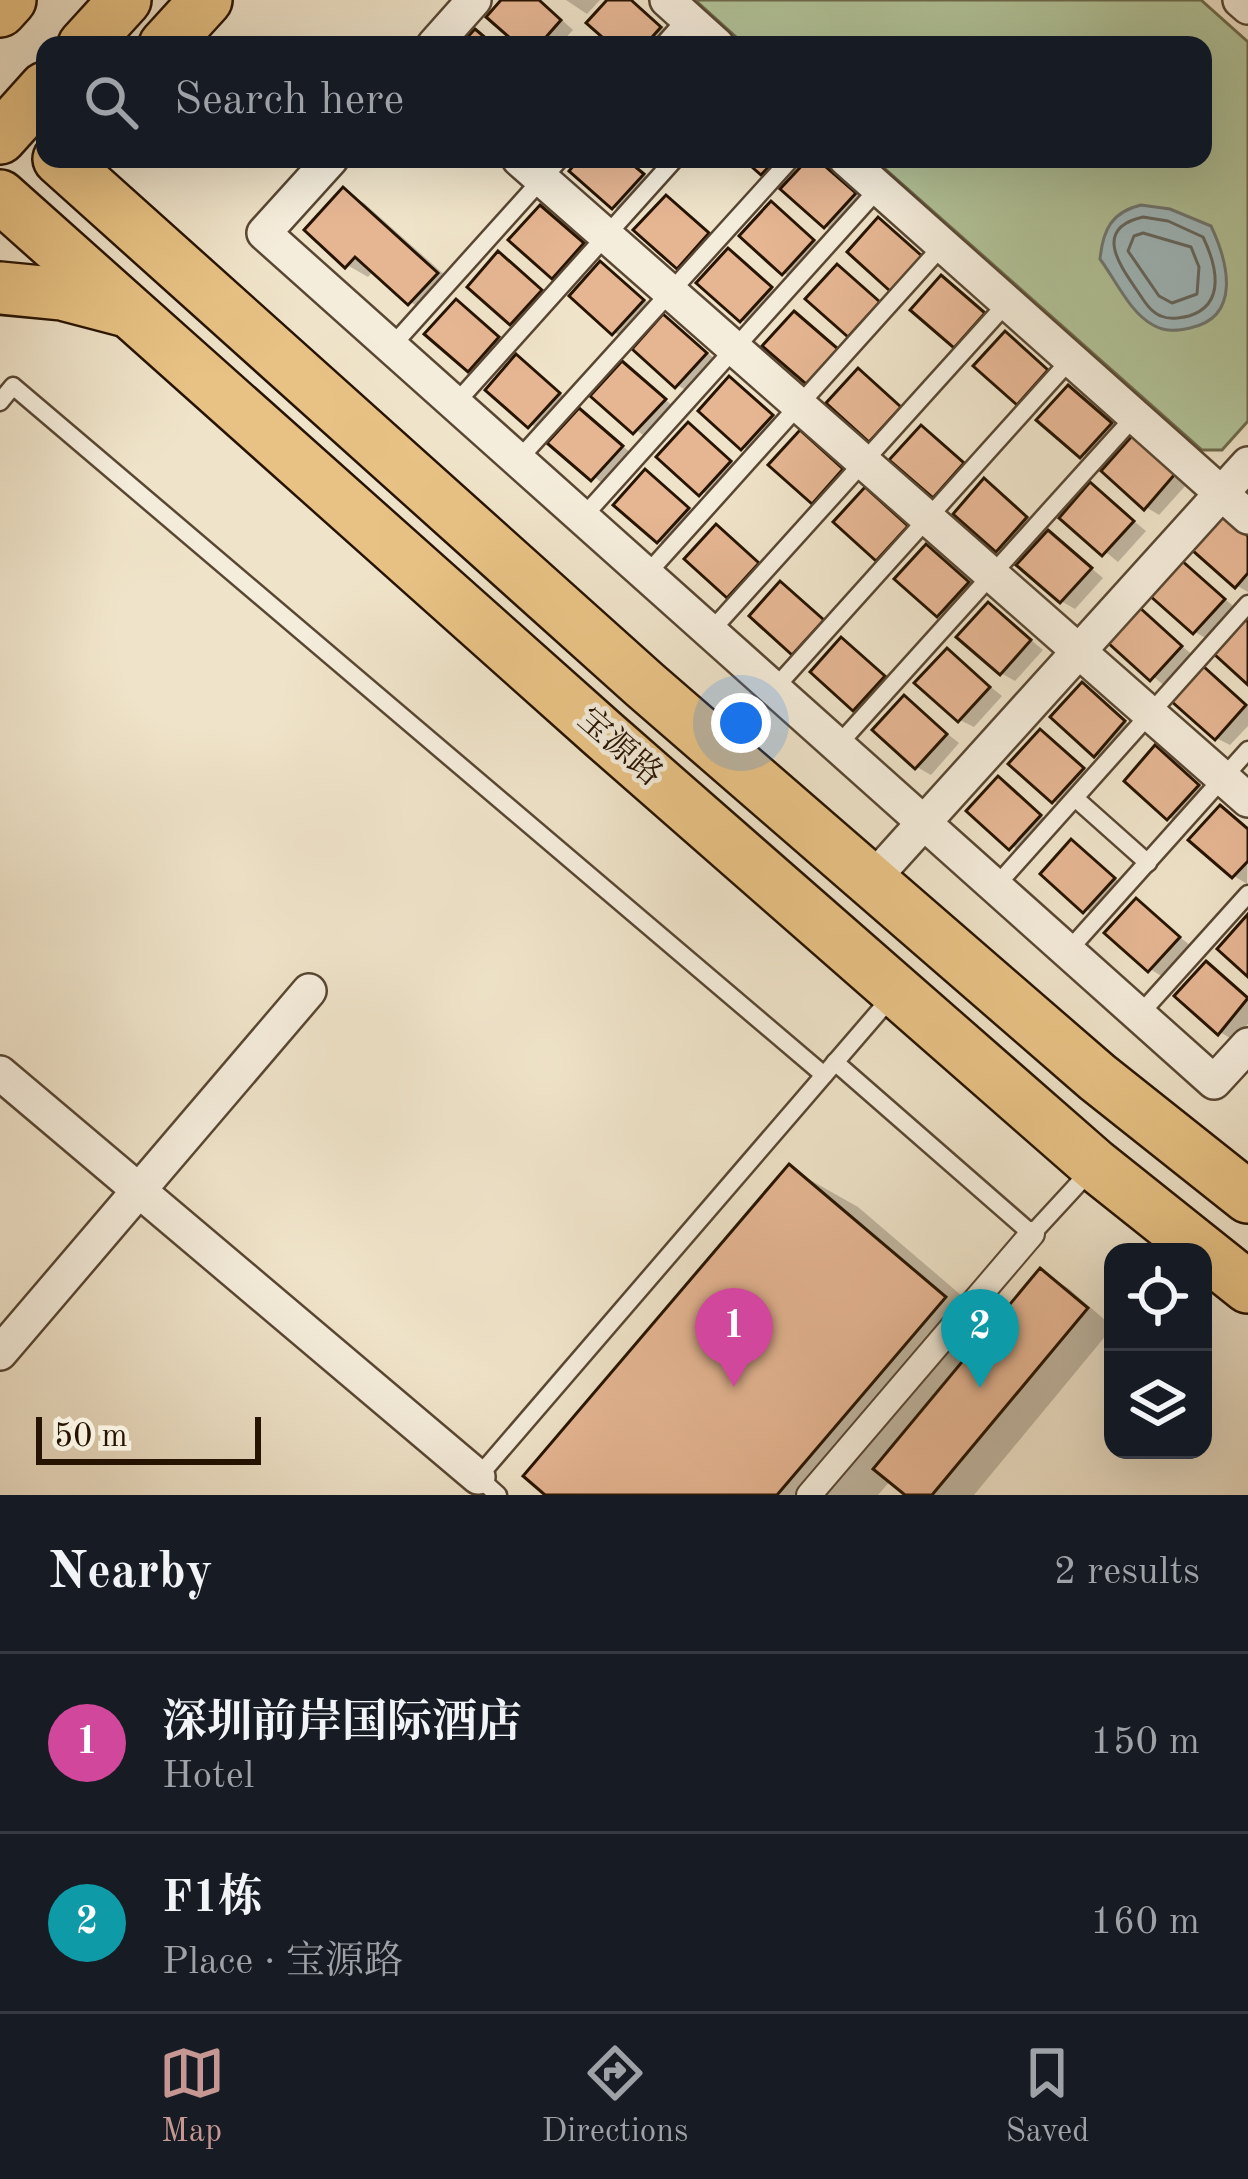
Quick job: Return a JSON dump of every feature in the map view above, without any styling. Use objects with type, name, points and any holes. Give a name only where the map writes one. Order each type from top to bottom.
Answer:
[{"type":"main road","points":[[0,11],[10,0]]},
{"type":"main road","points":[[92,36],[125,0]]},
{"type":"main road","points":[[141,36],[158,0]]},
{"type":"main road","points":[[173,36],[206,0]]},
{"type":"main road","name":"宝源路","points":[[69,168],[645,686],[1097,1077],[1248,1197]]},
{"type":"main road","points":[[121,168],[138,231]]},
{"type":"main road","name":"宝源路","points":[[0,196],[1095,1165],[1248,1287]]},
{"type":"main road","points":[[0,288],[62,294],[130,312]]},
{"type":"main road","points":[[194,369],[183,340],[193,321],[212,312],[239,321]]},
{"type":"street","points":[[442,36],[474,0]]},
{"type":"street","points":[[1240,0],[1248,8]]},
{"type":"street","points":[[677,9],[708,36]]},
{"type":"street","points":[[323,168],[263,233],[1214,1082],[1248,1045]]},
{"type":"street","points":[[542,168],[606,236],[1236,789]]},
{"type":"street","points":[[856,168],[1248,517]]},
{"type":"street","points":[[871,881],[1248,464]]},
{"type":"street","points":[[0,1353],[309,992]]},
{"type":"street","points":[[0,1073],[488,1486]]},
{"type":"street","points":[[809,1495],[1032,1234]]},
{"type":"lane","points":[[391,347],[538,168]]},
{"type":"lane","points":[[455,404],[667,168]]},
{"type":"lane","points":[[518,460],[783,168]]},
{"type":"lane","points":[[582,518],[879,188]]},
{"type":"lane","points":[[646,574],[943,245]]},
{"type":"lane","points":[[710,632],[1007,303]]},
{"type":"lane","points":[[774,689],[1071,359]]},
{"type":"lane","points":[[0,402],[13,386],[1032,1234],[1095,1165]]},
{"type":"lane","points":[[838,746],[1135,416]]},
{"type":"lane","points":[[995,887],[1248,604]]},
{"type":"lane","points":[[1068,951],[1148,863],[1236,789],[1248,751]]},
{"type":"lane","points":[[1075,798],[1148,863]]},
{"type":"lane","points":[[1139,1015],[1248,894]]},
{"type":"lane","points":[[488,1486],[897,991]]},
{"type":"green space","points":[[695,0],[1201,0],[1248,42],[1248,421],[1222,450],[1202,450],[884,168],[1212,168],[1212,36],[735,36]]},
{"type":"water","points":[[1141,205],[1170,209],[1211,226],[1226,271],[1226,286],[1218,312],[1207,322],[1176,330],[1153,325],[1130,304],[1100,259],[1111,223]]},
{"type":"building","points":[[501,0],[539,0],[561,20],[547,36],[508,36],[486,17]]},
{"type":"building","points":[[607,0],[631,0],[661,27],[653,36],[601,36],[586,23]]},
{"type":"building","points":[[637,168],[644,174],[612,209],[569,171]]},
{"type":"building","points":[[800,168],[827,168],[856,193],[824,228],[780,189]]},
{"type":"building","points":[[343,187],[438,273],[408,305],[355,257],[345,268],[304,230]]},
{"type":"building","points":[[666,195],[709,233],[677,269],[633,230]]},
{"type":"building","points":[[771,201],[814,240],[782,275],[739,236]]},
{"type":"building","points":[[540,205],[584,243],[552,279],[508,240]]},
{"type":"building","points":[[878,217],[922,256],[890,291],[847,252]]},
{"type":"building","points":[[728,248],[772,287],[740,322],[696,283]]},
{"type":"building","points":[[498,251],[542,290],[510,325],[467,287]]},
{"type":"building","points":[[600,261],[644,300],[612,335],[569,296]]},
{"type":"building","points":[[837,264],[880,302],[848,337],[805,299]]},
{"type":"building","points":[[941,275],[985,313],[954,348],[910,310]]},
{"type":"building","points":[[456,299],[499,337],[468,372],[424,334]]},
{"type":"building","points":[[794,311],[838,349],[806,384],[762,346]]},
{"type":"building","points":[[663,314],[707,353],[675,388],[632,349]]},
{"type":"building","points":[[1005,331],[1048,370],[1017,405],[973,366]]},
{"type":"building","points":[[516,354],[560,393],[528,428],[485,390]]},
{"type":"building","points":[[622,361],[666,399],[633,434],[590,396]]},
{"type":"building","points":[[858,368],[901,407],[869,442],[826,403]]},
{"type":"building","points":[[729,376],[773,415],[741,450],[698,411]]},
{"type":"building","points":[[1068,385],[1112,423],[1080,458],[1036,420]]},
{"type":"building","points":[[579,408],[623,446],[591,481],[547,443]]},
{"type":"building","points":[[688,422],[731,461],[699,496],[656,457]]},
{"type":"building","points":[[921,425],[964,463],[933,498],[889,460]]},
{"type":"building","points":[[800,430],[843,469],[812,504],[768,465]]},
{"type":"building","points":[[1132,436],[1175,474],[1144,510],[1101,471]]},
{"type":"building","points":[[645,469],[689,508],[657,543],[613,505]]},
{"type":"building","points":[[984,478],[1027,517],[996,552],[953,514]]},
{"type":"building","points":[[1090,482],[1134,521],[1102,556],[1059,518]]},
{"type":"building","points":[[865,487],[908,526],[876,561],[833,522]]},
{"type":"building","points":[[1222,514],[1248,536],[1248,573],[1235,588],[1191,549]]},
{"type":"building","points":[[716,524],[759,563],[727,598],[684,559]]},
{"type":"building","points":[[1048,530],[1092,568],[1060,603],[1016,565]]},
{"type":"building","points":[[926,544],[969,582],[937,617],[894,579]]},
{"type":"building","points":[[1181,560],[1225,599],[1193,634],[1149,595]]},
{"type":"building","points":[[780,581],[824,620],[792,655],[749,616]]},
{"type":"building","points":[[988,602],[1031,640],[1000,675],[956,637]]},
{"type":"building","points":[[1139,607],[1182,646],[1150,681],[1107,642]]},
{"type":"building","points":[[1245,619],[1248,622],[1248,685],[1214,654]]},
{"type":"building","points":[[841,637],[885,676],[853,711],[810,672]]},
{"type":"building","points":[[947,648],[990,687],[958,722],[914,683]]},
{"type":"building","points":[[1203,666],[1246,705],[1215,740],[1171,701]]},
{"type":"building","points":[[1082,682],[1125,721],[1094,757],[1050,717]]},
{"type":"building","points":[[904,695],[947,734],[915,769],[872,730]]},
{"type":"building","points":[[1040,729],[1084,768],[1052,803],[1008,764]]},
{"type":"building","points":[[1155,745],[1199,785],[1167,820],[1124,781]]},
{"type":"building","points":[[998,776],[1041,815],[1009,850],[966,811]]},
{"type":"building","points":[[1220,805],[1248,829],[1248,861],[1232,878],[1188,840]]},
{"type":"building","points":[[1071,839],[1115,878],[1083,913],[1040,874]]},
{"type":"building","points":[[1136,898],[1180,937],[1148,972],[1104,933]]},
{"type":"building","points":[[1248,914],[1248,977],[1217,949]]},
{"type":"building","points":[[1206,961],[1248,998],[1218,1035],[1174,996]]},
{"type":"building","points":[[789,1164],[946,1297],[777,1495],[545,1495],[523,1476]]},
{"type":"building","points":[[1040,1268],[1088,1308],[932,1495],[905,1495],[873,1469]]},
{"type":"place","name":"深圳前岸国际酒店","points":[[734,1387]]},
{"type":"place","name":"F1栋","points":[[980,1388]]}]
